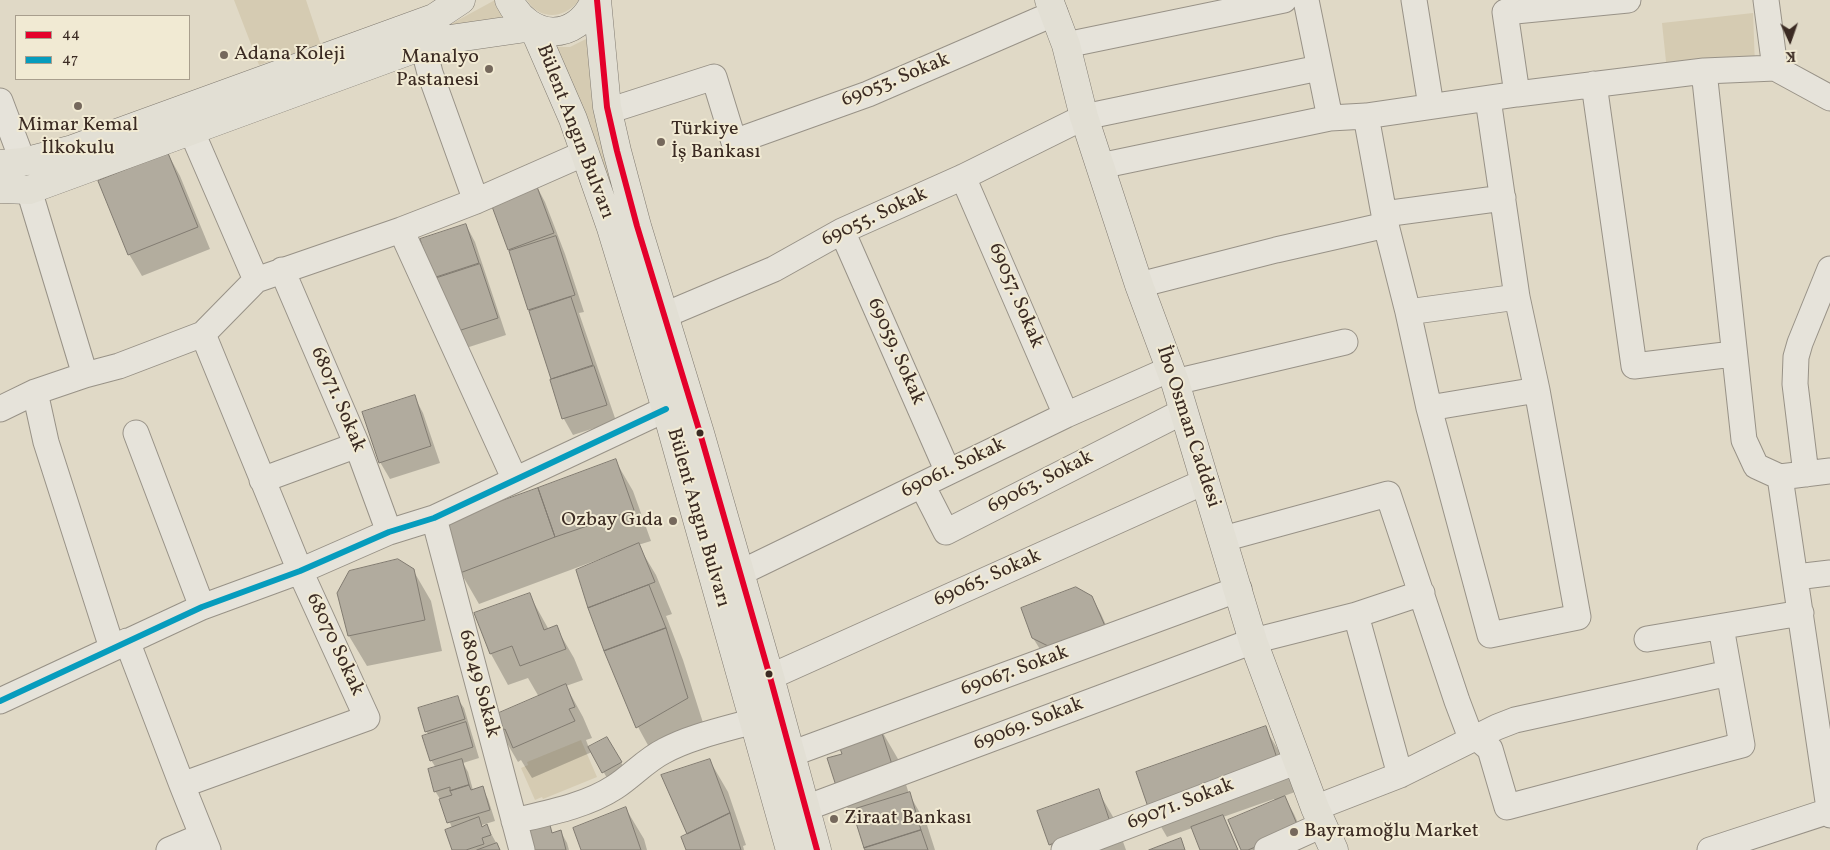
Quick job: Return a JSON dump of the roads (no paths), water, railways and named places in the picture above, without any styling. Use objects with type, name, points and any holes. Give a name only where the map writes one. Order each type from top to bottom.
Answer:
[{"type":"main road","points":[[12,163],[73,149],[434,18],[461,0]]},
{"type":"main road","name":"Bülent Angın Bulvarı","points":[[509,0],[515,12],[525,22],[534,27],[573,119],[612,228],[666,408],[790,850]]},
{"type":"main road","points":[[0,189],[29,190],[436,41],[534,27],[551,32],[566,30],[580,23],[596,0]]},
{"type":"main road","name":"Bülent Angın Bulvarı","points":[[596,0],[608,111],[637,226],[740,573],[818,850]]},
{"type":"main road","name":"İbo Osman Caddesi","points":[[1052,7],[1066,45],[1084,117],[1139,285],[1173,375],[1239,589],[1253,641],[1319,817],[1334,850]]},
{"type":"street","points":[[1066,45],[1284,0]]},
{"type":"street","points":[[1306,0],[1330,118]]},
{"type":"street","points":[[1414,0],[1431,106]]},
{"type":"street","points":[[1517,94],[1504,6],[1628,0]]},
{"type":"street","points":[[1766,0],[1775,68]]},
{"type":"street","name":"69053. Sokak","points":[[608,111],[714,77],[734,142],[868,94],[1052,7]]},
{"type":"street","points":[[423,46],[430,73],[476,201]]},
{"type":"street","name":"69055. Sokak","points":[[664,315],[774,269],[842,231],[963,177],[1084,117],[1320,68]]},
{"type":"street","points":[[1100,166],[1330,118],[1366,116],[1517,94],[1704,72],[1775,68],[1830,98]]},
{"type":"street","points":[[1704,72],[1744,440],[1756,466],[1780,477],[1818,472],[1795,384],[1796,357],[1830,269]]},
{"type":"street","points":[[1594,84],[1634,366],[1734,354]]},
{"type":"street","points":[[1366,116],[1385,220],[1429,408],[1490,636],[1578,617],[1538,390],[1517,296],[1488,99]]},
{"type":"street","points":[[0,101],[12,163]]},
{"type":"street","points":[[191,130],[256,280]]},
{"type":"street","points":[[0,409],[35,392],[84,375],[119,366],[203,334],[256,280],[401,230],[476,201],[585,153]]},
{"type":"street","name":"69057. Sokak","points":[[963,177],[1066,415]]},
{"type":"street","points":[[29,190],[84,375]]},
{"type":"street","points":[[1139,285],[1385,220],[1503,198]]},
{"type":"street","points":[[401,230],[515,480]]},
{"type":"street","name":"69059. Sokak","points":[[842,231],[948,472]]},
{"type":"street","name":"68071. Sokak","points":[[282,270],[357,445],[389,532]]},
{"type":"street","points":[[1408,312],[1517,296]]},
{"type":"street","name":"68070 Sokak","points":[[182,785],[367,718],[300,572],[203,334]]},
{"type":"street","name":"69061. Sokak","points":[[740,573],[1066,415],[1173,375],[1345,342]]},
{"type":"street","points":[[1429,408],[1538,390]]},
{"type":"street","points":[[35,392],[46,442],[120,645],[182,785],[205,843],[169,850]]},
{"type":"street","points":[[0,701],[202,608],[300,572],[389,532],[434,518],[666,408]]},
{"type":"street","name":"69063. Sokak","points":[[922,485],[946,532],[1184,411]]},
{"type":"street","points":[[136,433],[202,608]]},
{"type":"street","points":[[262,480],[357,445]]},
{"type":"street","points":[[1780,477],[1829,795],[1830,815]]},
{"type":"street","name":"69065. Sokak","points":[[770,677],[1206,481]]},
{"type":"street","points":[[1223,540],[1388,494],[1457,702],[1468,730],[1490,749],[1507,807],[1742,744],[1721,627]]},
{"type":"street","name":"68049 Sokak","points":[[434,518],[522,850]]},
{"type":"street","points":[[1796,576],[1830,572]]},
{"type":"street","name":"69067. Sokak","points":[[791,754],[1239,589]]},
{"type":"street","name":"69069. Sokak","points":[[806,808],[1253,641],[1356,615],[1422,593]]},
{"type":"street","points":[[1647,639],[1801,614]]},
{"type":"street","points":[[1356,615],[1400,775]]},
{"type":"street","points":[[1267,850],[1319,817],[1400,775],[1515,720],[1729,673]]},
{"type":"street","points":[[514,822],[586,802],[614,788],[652,758],[664,751],[677,745],[754,721]]},
{"type":"street","name":"69071. Sokak","points":[[1064,850],[1298,761]]},
{"type":"street","points":[[1710,850],[1829,795]]},
{"type":"place","name":"Adana Koleji","points":[[224,55]]},
{"type":"place","name":"Manalyo Pastanesi","points":[[489,69]]},
{"type":"place","name":"Mimar Kemal İlkokulu","points":[[78,106]]},
{"type":"place","name":"Türkiye İş Bankası","points":[[661,142]]},
{"type":"place","name":"Ozbay Gıda","points":[[673,521]]},
{"type":"place","name":"Ziraat Bankası","points":[[834,819]]},
{"type":"place","name":"Bayramoğlu Market","points":[[1294,832]]}]
